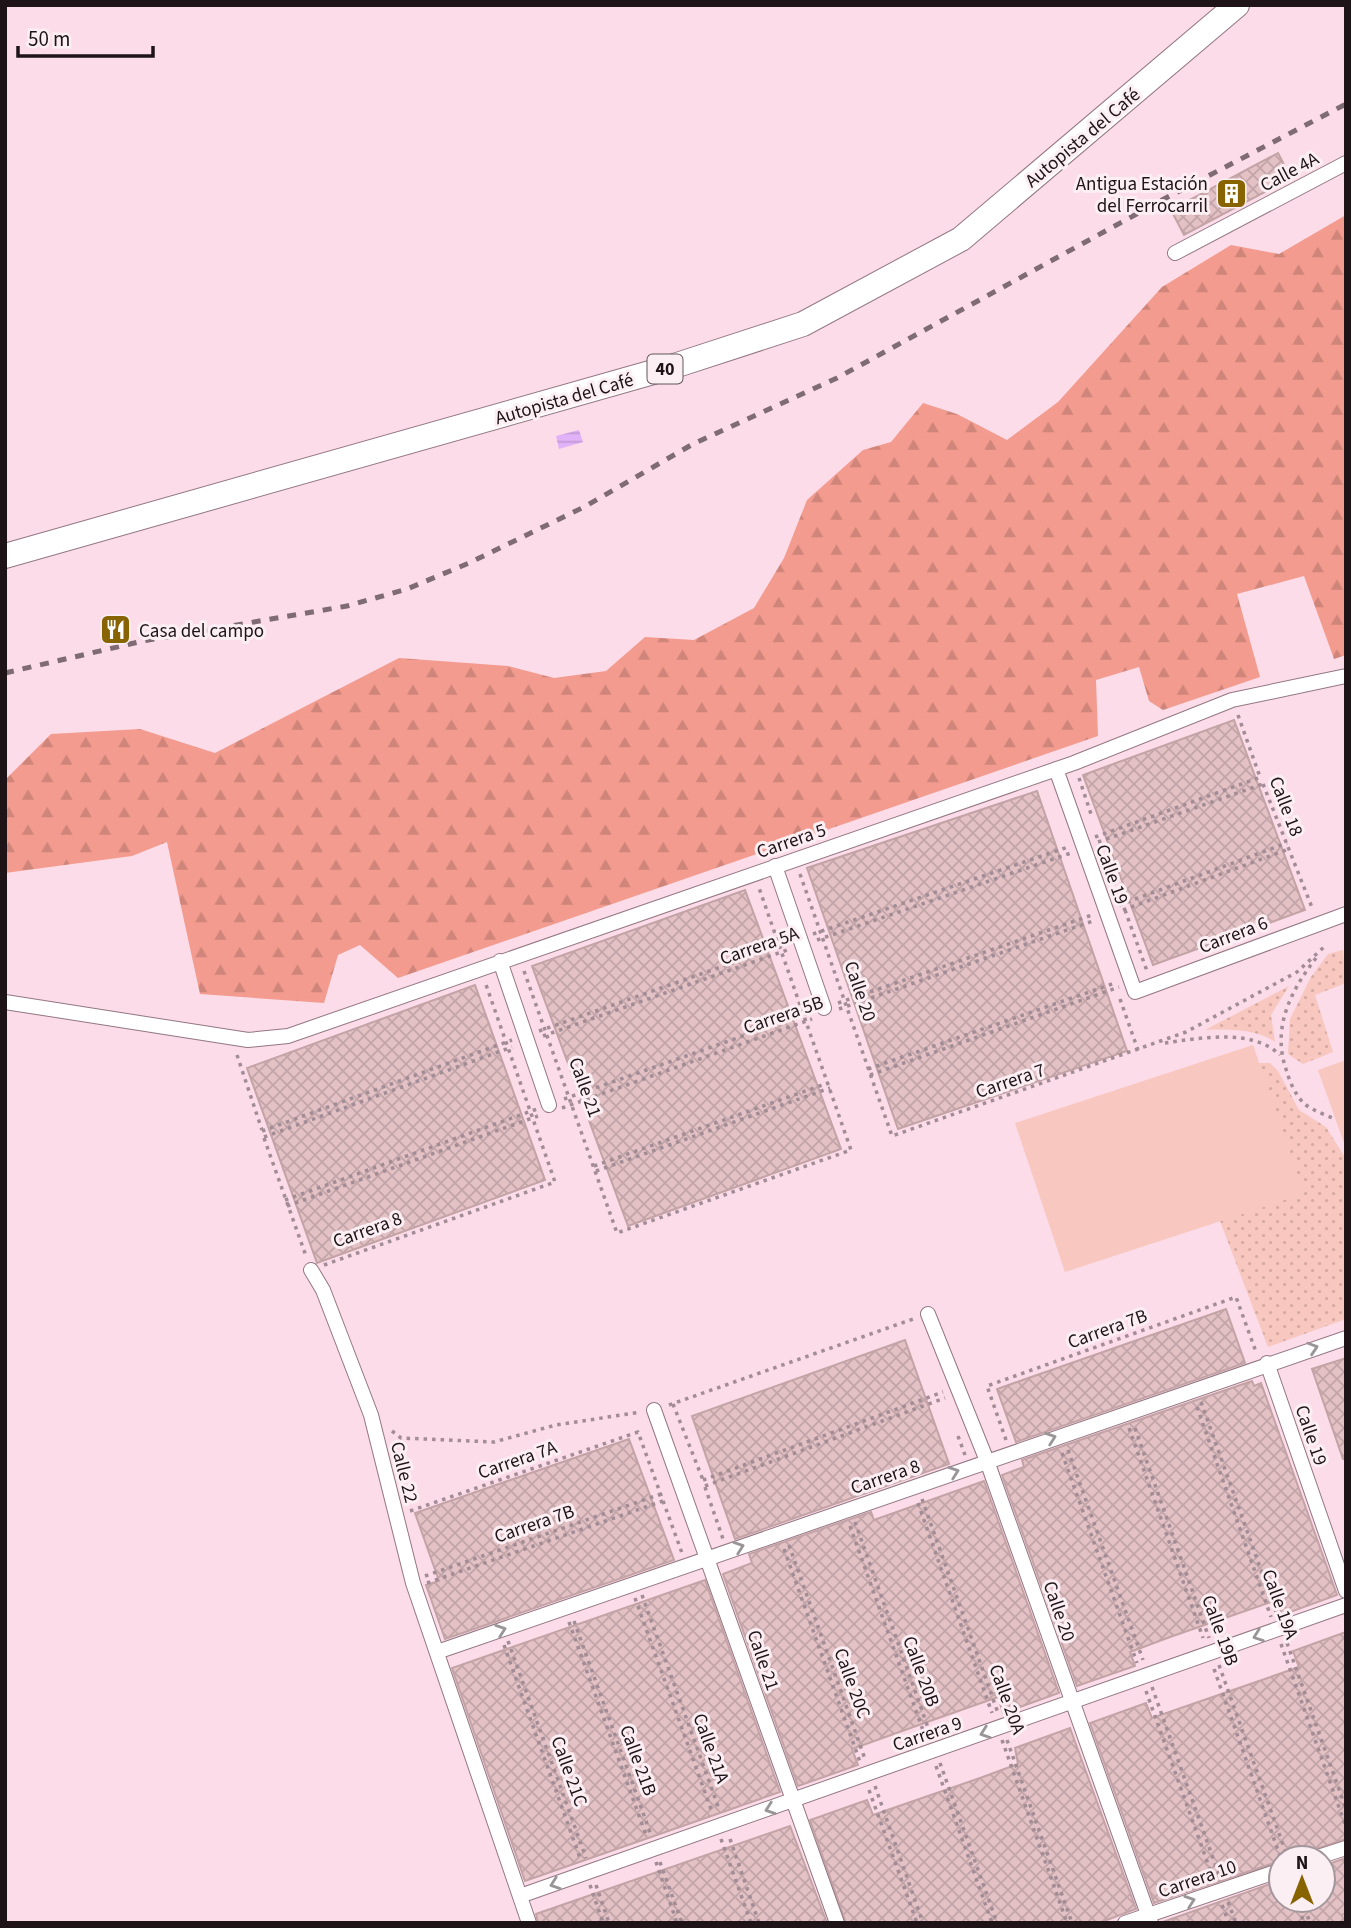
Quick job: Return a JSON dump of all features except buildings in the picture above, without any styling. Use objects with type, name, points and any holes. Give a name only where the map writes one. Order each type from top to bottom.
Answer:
[{"type":"highway","name":"Autopista del Café","points":[[5,556],[671,367],[803,324],[961,239],[1237,5]]},
{"type":"street","name":"Calle 4A","points":[[1175,253],[1346,163]]},
{"type":"street","name":"Carrera 5","points":[[5,1002],[248,1040],[288,1036],[1074,763],[1232,700],[1346,676]]},
{"type":"street","name":"Calle 19","points":[[1056,769],[1133,986]]},
{"type":"street","points":[[775,866],[825,1012]]},
{"type":"street","name":"Carrera 6","points":[[1133,986],[1342,915]]},
{"type":"street","name":"Calle 21","points":[[500,961],[548,1110]]},
{"type":"street","name":"Calle 22","points":[[311,1270],[323,1290],[371,1415],[413,1583],[529,1923]]},
{"type":"street","name":"Calle 20","points":[[928,1314],[987,1461],[1149,1919]]},
{"type":"street","name":"Carrera 8","points":[[436,1652],[1267,1363],[1346,1338]]},
{"type":"street","name":"Calle 19","points":[[1267,1363],[1346,1591]]},
{"type":"street","name":"Calle 21","points":[[654,1410],[837,1923]]},
{"type":"street","name":"Carrera 9","points":[[520,1896],[1346,1605]]},
{"type":"street","name":"Carrera 10","points":[[1125,1923],[1149,1919],[1267,1875]]},
{"type":"path","name":"Calle 18","points":[[1232,700],[1318,923]]},
{"type":"path","name":"Calle 19","points":[[1074,763],[1105,854]]},
{"type":"path","name":"Carrera 5A","points":[[264,1137],[509,1049],[545,1029],[779,946],[822,938],[1261,778]]},
{"type":"path","name":"Carrera 5A","points":[[262,1131],[506,1042],[547,1035],[781,952],[820,932],[1100,841],[1263,784]]},
{"type":"path","name":"Carrera 5B","points":[[287,1206],[532,1119],[569,1097],[804,1014],[846,1007],[1288,846]]},
{"type":"path","name":"Carrera 5B","points":[[285,1200],[529,1112],[571,1104],[806,1021],[844,1000],[1106,913],[1125,910],[1288,846]]},
{"type":"path","name":"Calle 20","points":[[794,859],[892,1136]]},
{"type":"path","points":[[595,1169],[829,1086],[754,873]]},
{"type":"path","name":"Calle 19","points":[[1114,879],[1147,971]]},
{"type":"path","points":[[1335,1119],[1305,1104],[1290,1082],[1280,1055],[1282,1017],[1300,978],[1324,947],[1342,915]]},
{"type":"path","points":[[1157,1044],[1235,1009],[1297,972],[1324,947]]},
{"type":"path","name":"Calle 21","points":[[518,954],[617,1233],[851,1150],[829,1086]]},
{"type":"path","points":[[480,968],[532,1119]]},
{"type":"path","points":[[868,1069],[1133,986]]},
{"type":"path","points":[[870,1074],[1117,989],[1133,986]]},
{"type":"path","points":[[231,1036],[311,1270]]},
{"type":"path","points":[[1157,1044],[1213,1037],[1244,1039],[1271,1046],[1280,1055]]},
{"type":"path","name":"Carrera 7","points":[[892,1136],[1157,1044]]},
{"type":"path","name":"Carrera 8","points":[[311,1270],[555,1182],[532,1119]]},
{"type":"path","name":"Carrera 7B","points":[[1010,1453],[987,1386],[1236,1297],[1257,1355],[1267,1363]]},
{"type":"path","name":"Calle 19A","points":[[1194,1389],[1346,1827]]},
{"type":"path","points":[[703,1480],[943,1392]]},
{"type":"path","points":[[705,1486],[945,1398]]},
{"type":"path","points":[[673,1404],[727,1551]]},
{"type":"path","name":"Calle 19B","points":[[1126,1412],[1282,1844]]},
{"type":"path","name":"Carrera 7A","points":[[404,1513],[639,1432],[661,1494]]},
{"type":"path","name":"Calle 20A","points":[[914,1486],[1067,1923]]},
{"type":"path","points":[[661,1494],[686,1565]]},
{"type":"path","name":"Carrera 7B","points":[[417,1579],[661,1494]]},
{"type":"path","name":"Carrera 7B","points":[[419,1586],[663,1501]]},
{"type":"path","name":"Calle 20B","points":[[847,1509],[994,1923]]},
{"type":"path","name":"Calle 20C","points":[[781,1532],[917,1923]]},
{"type":"path","name":"Calle 21A","points":[[634,1584],[759,1923]]},
{"type":"path","name":"Calle 21A","points":[[634,1584],[721,1826],[751,1923]]},
{"type":"path","name":"Calle 21B","points":[[566,1607],[679,1923]]},
{"type":"path","name":"Calle 19A","points":[[1279,1629],[1346,1809]]},
{"type":"path","name":"Calle 21C","points":[[501,1630],[609,1923]]},
{"type":"path","name":"Calle 19B","points":[[1212,1653],[1276,1844]]},
{"type":"path","name":"Calle 20A","points":[[1000,1728],[1072,1923]]},
{"type":"path","name":"Calle 20C","points":[[867,1775],[923,1923]]},
{"type":"path","name":"Calle 21C","points":[[588,1872],[603,1923]]},
{"type":"shaded area","points":[[579,430],[583,442],[559,449],[556,436]]},
{"type":"shaded area","points":[[1343,950],[1346,983],[1315,995],[1333,1052],[1303,1064],[1288,1054],[1290,1019],[1311,977],[1328,954]]},
{"type":"shaded area","points":[[1289,986],[1271,1015],[1275,1042],[1251,1032],[1205,1030]]},
{"type":"shaded area","points":[[1253,1045],[1303,1194],[1065,1272],[1015,1123]]},
{"type":"shaded area","points":[[1346,1060],[1346,1143],[1344,1143],[1318,1070]]},
{"type":"shaded area","points":[[1259,1063],[1270,1063],[1278,1071],[1299,1110],[1326,1127],[1346,1159],[1346,1319],[1268,1347],[1220,1221],[1302,1194]]},
{"type":"green space","points":[[1346,215],[1346,655],[1334,659],[1304,576],[1237,594],[1260,677],[1163,710],[1149,701],[1139,667],[1096,680],[1098,736],[398,978],[360,945],[338,955],[324,1003],[200,994],[167,842],[132,856],[5,873],[5,780],[51,734],[140,729],[215,753],[399,658],[508,666],[554,678],[606,671],[645,637],[694,640],[754,608],[784,558],[807,500],[863,450],[891,442],[923,403],[957,414],[1007,440],[1058,402],[1162,287],[1231,245],[1279,254]]},
{"type":"railway","points":[[5,673],[143,641],[347,606],[407,589],[469,563],[584,507],[693,444],[837,378],[1164,199],[1346,104]]},
{"type":"place","name":"Antigua Estación del Ferrocarril","points":[[1231,194]]},
{"type":"place","name":"Casa del campo","points":[[116,630]]}]
